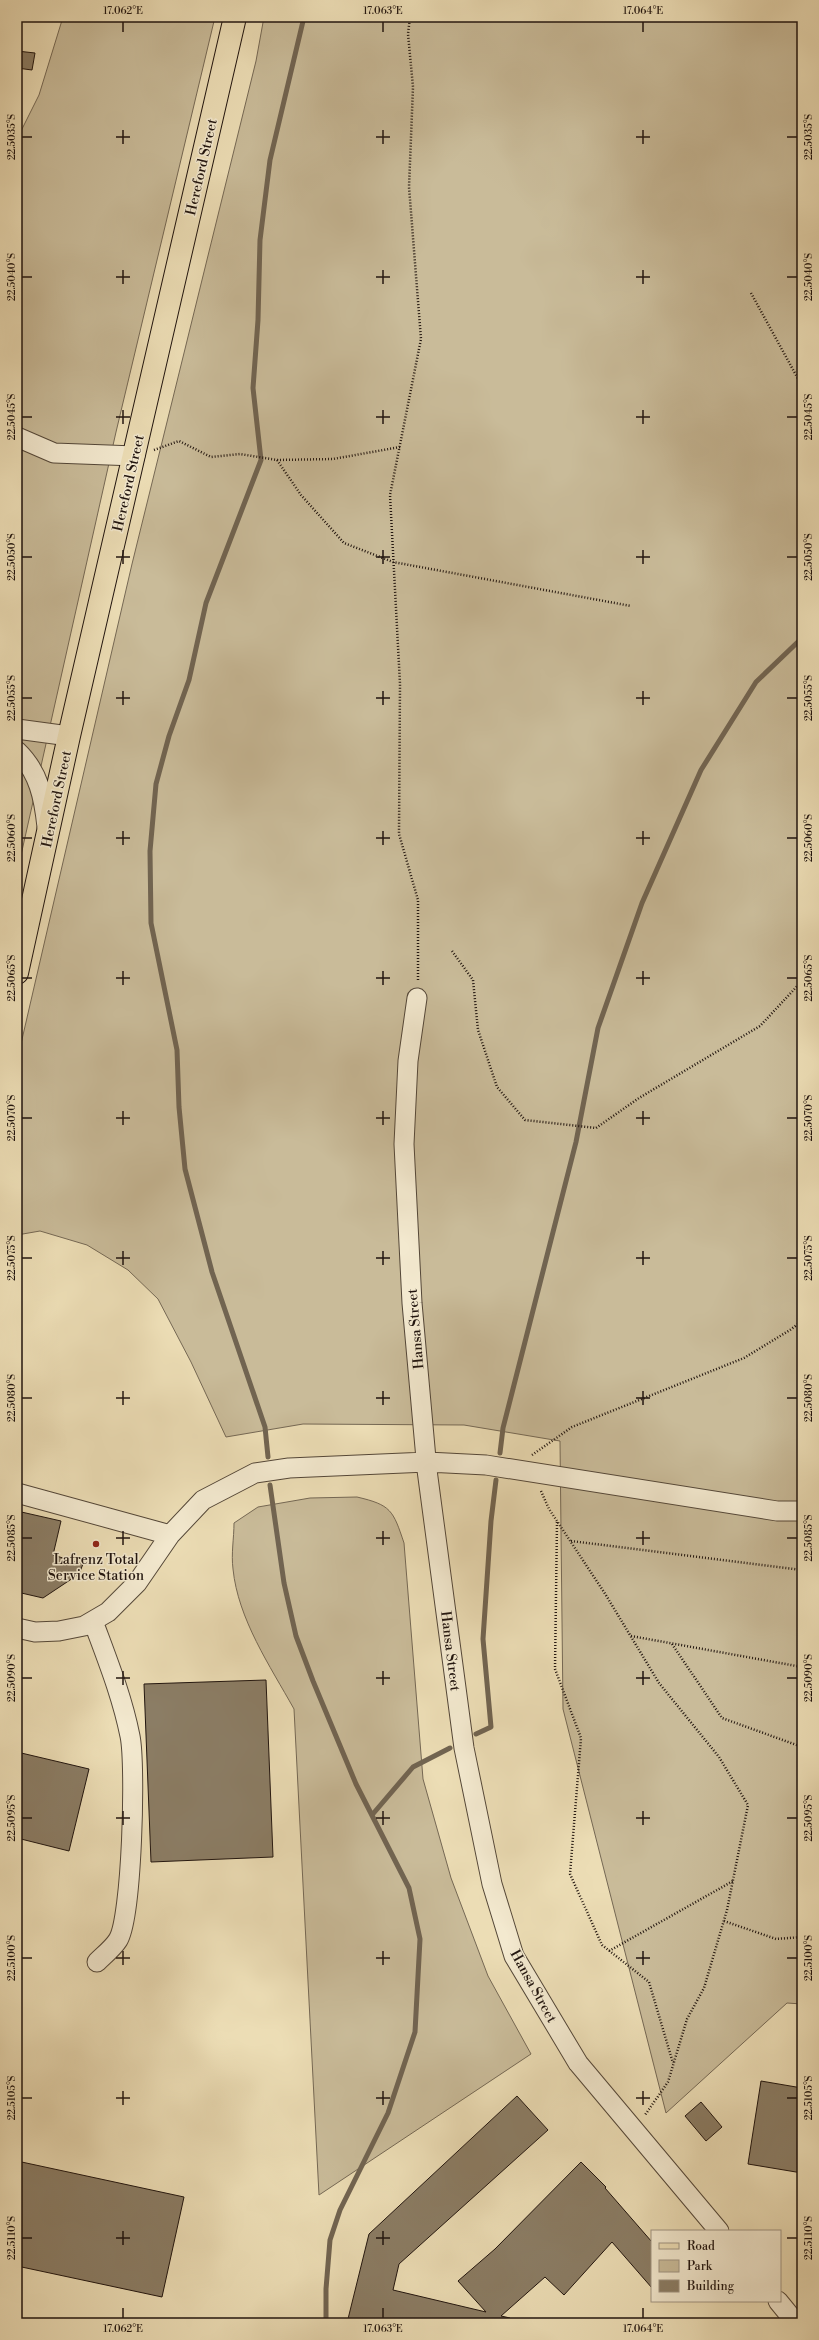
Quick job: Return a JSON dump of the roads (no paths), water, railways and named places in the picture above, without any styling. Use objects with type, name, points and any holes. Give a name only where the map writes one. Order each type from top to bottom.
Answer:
[{"type":"main road","name":"Hereford Street","points":[[17,973],[69,736],[135,456],[235,17]]},
{"type":"street","points":[[17,437],[54,453],[135,456]]},
{"type":"street","points":[[17,729],[69,736]]},
{"type":"street","points":[[17,751],[29,762],[38,781],[48,836]]},
{"type":"street","name":"Hansa Street","points":[[418,998],[408,1061],[404,1144],[412,1303],[427,1462],[464,1748],[492,1884],[514,1956],[578,2063],[718,2230]]},
{"type":"street","points":[[17,1628],[35,1632],[59,1631],[84,1626],[108,1612],[137,1583],[170,1535],[203,1500],[255,1473],[289,1468],[427,1462],[486,1465],[777,1511],[802,1512]]},
{"type":"street","points":[[17,1493],[170,1535]]},
{"type":"street","points":[[93,1621],[119,1688],[131,1737],[134,1772],[125,1911],[118,1939],[97,1962]]},
{"type":"street","points":[[779,2302],[796,2323]]},
{"type":"waterway","points":[[268,1457],[265,1427],[212,1272],[185,1169],[179,1107],[177,1050],[151,923],[150,851],[156,784],[169,736],[189,680],[206,603],[261,460],[253,388],[258,320],[260,240],[270,160],[304,17]]},
{"type":"waterway","points":[[500,1453],[503,1428],[576,1142],[598,1028],[642,903],[701,770],[756,682],[802,638]]},
{"type":"waterway","points":[[476,1734],[491,1727],[483,1639],[491,1521],[496,1480]]},
{"type":"waterway","points":[[270,1485],[284,1583],[296,1636],[356,1784],[409,1888],[420,1939],[415,2032],[388,2113],[340,2210],[330,2240],[326,2289],[326,2323]]},
{"type":"waterway","points":[[372,1815],[413,1767],[450,1748]]},
{"type":"place","name":"Lafrenz Total Service Station","points":[[96,1544]]}]
